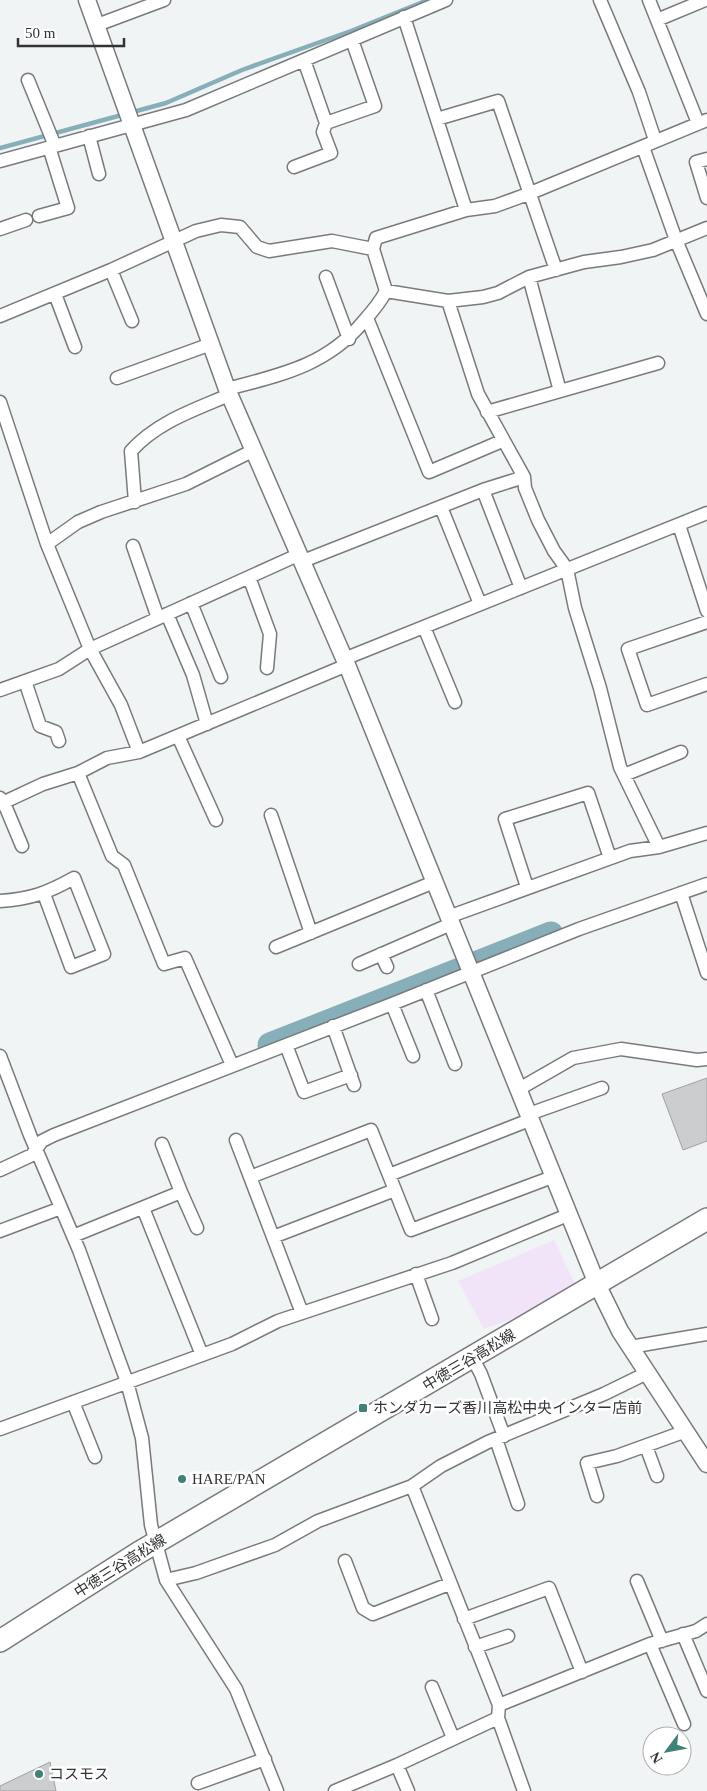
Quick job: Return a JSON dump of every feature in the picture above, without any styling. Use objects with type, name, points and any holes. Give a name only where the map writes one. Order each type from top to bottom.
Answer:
[{"type":"main road","name":"中徳三谷高松線","points":[[0,1641],[155,1543],[707,1219]]},
{"type":"street","points":[[87,0],[228,392],[345,662],[598,1284],[620,1331],[707,1464]]},
{"type":"street","points":[[96,25],[164,0]]},
{"type":"street","points":[[0,161],[52,144],[89,136],[130,118],[186,110],[446,0]]},
{"type":"street","points":[[600,0],[639,92],[655,140]]},
{"type":"street","points":[[134,502],[131,451],[145,436],[170,421],[228,392],[323,358],[349,339],[380,304],[386,291],[373,249],[376,238],[466,210],[495,206],[702,122],[649,0]]},
{"type":"street","points":[[657,20],[705,0]]},
{"type":"street","points":[[404,17],[466,210]]},
{"type":"street","points":[[326,123],[375,106],[352,40]]},
{"type":"street","points":[[294,166],[331,152],[324,132],[326,123],[304,60]]},
{"type":"street","points":[[28,80],[47,125],[68,208],[39,216]]},
{"type":"street","points":[[437,120],[498,101],[528,194],[556,270]]},
{"type":"street","points":[[89,136],[99,174]]},
{"type":"street","points":[[644,147],[676,240],[707,314]]},
{"type":"street","points":[[707,159],[696,162],[707,198]]},
{"type":"street","points":[[0,229],[26,220]]},
{"type":"street","points":[[0,316],[111,270],[174,240],[196,231],[221,225],[240,227],[257,247],[269,251],[332,241],[373,249]]},
{"type":"street","points":[[386,291],[448,301],[498,293],[529,277],[584,262],[653,250],[707,228]]},
{"type":"street","points":[[111,270],[132,321]]},
{"type":"street","points":[[326,277],[349,339]]},
{"type":"street","points":[[529,277],[560,391]]},
{"type":"street","points":[[55,294],[75,347]]},
{"type":"street","points":[[448,301],[478,394],[502,441],[524,477],[525,488],[554,552],[567,569],[575,608],[624,775],[659,847]]},
{"type":"street","points":[[367,318],[429,472],[502,441]]},
{"type":"street","points":[[117,378],[211,344]]},
{"type":"street","points":[[488,412],[658,363]]},
{"type":"street","points":[[0,402],[4,430],[47,544],[90,649],[121,705],[139,752]]},
{"type":"street","points":[[47,544],[78,522],[101,512],[186,484],[254,450]]},
{"type":"street","points":[[0,690],[59,669],[90,649],[249,577],[483,490],[524,477]]},
{"type":"street","points":[[483,490],[521,588]]},
{"type":"street","points":[[441,507],[480,604]]},
{"type":"street","points":[[22,846],[2,802],[43,784],[78,773],[107,758],[139,752],[208,724],[424,626],[707,512]]},
{"type":"street","points":[[679,524],[707,611]]},
{"type":"street","points":[[133,546],[162,616],[193,676],[208,724]]},
{"type":"street","points":[[249,577],[270,634],[267,668]]},
{"type":"street","points":[[191,603],[221,677]]},
{"type":"street","points":[[707,622],[628,649],[647,705],[707,684]]},
{"type":"street","points":[[424,626],[455,702]]},
{"type":"street","points":[[25,681],[40,726],[56,732],[59,741]]},
{"type":"street","points":[[178,736],[216,820]]},
{"type":"street","points":[[624,775],[682,752]]},
{"type":"street","points":[[78,773],[112,856],[124,865],[164,964],[185,958],[232,1065]]},
{"type":"street","points":[[527,887],[504,819],[588,793],[610,858]]},
{"type":"street","points":[[271,815],[311,933]]},
{"type":"street","points":[[358,964],[450,920],[527,887],[630,851],[659,847],[707,834]]},
{"type":"street","points":[[0,901],[26,900],[44,894],[74,878],[104,954],[71,967],[44,894]]},
{"type":"street","points":[[276,947],[434,882]]},
{"type":"street","points":[[33,1143],[392,1004],[426,990],[469,968],[707,884]]},
{"type":"street","points":[[682,893],[707,973]]},
{"type":"street","points":[[381,954],[387,967]]},
{"type":"street","points":[[426,990],[454,1064]]},
{"type":"street","points":[[392,1004],[413,1056]]},
{"type":"street","points":[[286,1045],[304,1092],[352,1080],[334,1026]]},
{"type":"street","points":[[519,1089],[573,1058],[622,1049],[697,1060],[707,1059]]},
{"type":"street","points":[[0,1056],[33,1143],[73,1236],[110,1330],[128,1382],[142,1438],[151,1525],[166,1580],[236,1689],[277,1791]]},
{"type":"street","points":[[389,1175],[602,1088]]},
{"type":"street","points":[[250,1177],[372,1130],[411,1230],[555,1176]]},
{"type":"street","points":[[236,1140],[302,1313]]},
{"type":"street","points":[[0,1170],[32,1155],[33,1143]]},
{"type":"street","points":[[162,1144],[197,1228]]},
{"type":"street","points":[[272,1237],[395,1190]]},
{"type":"street","points":[[73,1236],[182,1192]]},
{"type":"street","points":[[0,1231],[61,1208]]},
{"type":"street","points":[[143,1208],[202,1355]]},
{"type":"street","points":[[0,1429],[232,1344],[278,1321],[452,1263],[570,1214]]},
{"type":"street","points":[[416,1274],[432,1319]]},
{"type":"street","points":[[630,1347],[707,1334]]},
{"type":"street","points":[[472,1357],[482,1374],[518,1504]]},
{"type":"street","points":[[166,1580],[196,1573],[275,1545],[318,1521],[412,1486],[441,1466],[648,1373]]},
{"type":"street","points":[[73,1402],[94,1457]]},
{"type":"street","points":[[597,1496],[587,1463],[646,1446],[686,1431]]},
{"type":"street","points":[[646,1446],[657,1476]]},
{"type":"street","points":[[412,1486],[475,1647],[524,1791]]},
{"type":"street","points":[[345,1561],[363,1608],[373,1614],[449,1584]]},
{"type":"street","points":[[637,1581],[684,1724]]},
{"type":"street","points":[[464,1619],[549,1588],[582,1672]]},
{"type":"street","points":[[335,1791],[398,1766],[498,1712],[582,1672],[656,1642],[696,1630],[707,1624]]},
{"type":"street","points":[[683,1634],[707,1691]]},
{"type":"street","points":[[475,1647],[508,1636]]},
{"type":"street","points":[[432,1687],[453,1738]]},
{"type":"street","points":[[198,1783],[265,1758]]},
{"type":"street","points":[[398,1766],[408,1791]]},
{"type":"shaded area","points":[[554,1240],[580,1294],[484,1329],[458,1281]]},
{"type":"building","points":[[707,1078],[707,1141],[683,1150],[662,1094]]},
{"type":"building","name":"コスモス","points":[[50,1762],[56,1791],[0,1791],[0,1786]]},
{"type":"waterway","points":[[0,148],[166,103],[242,70],[351,31],[428,0]]},
{"type":"waterway","points":[[270,1045],[551,934]]},
{"type":"place","name":"ホンダカーズ香川高松中央インター店前","points":[[363,1408]]},
{"type":"place","name":"HARE/PAN","points":[[182,1479]]},
{"type":"place","name":"コスモス","points":[[39,1774]]}]
